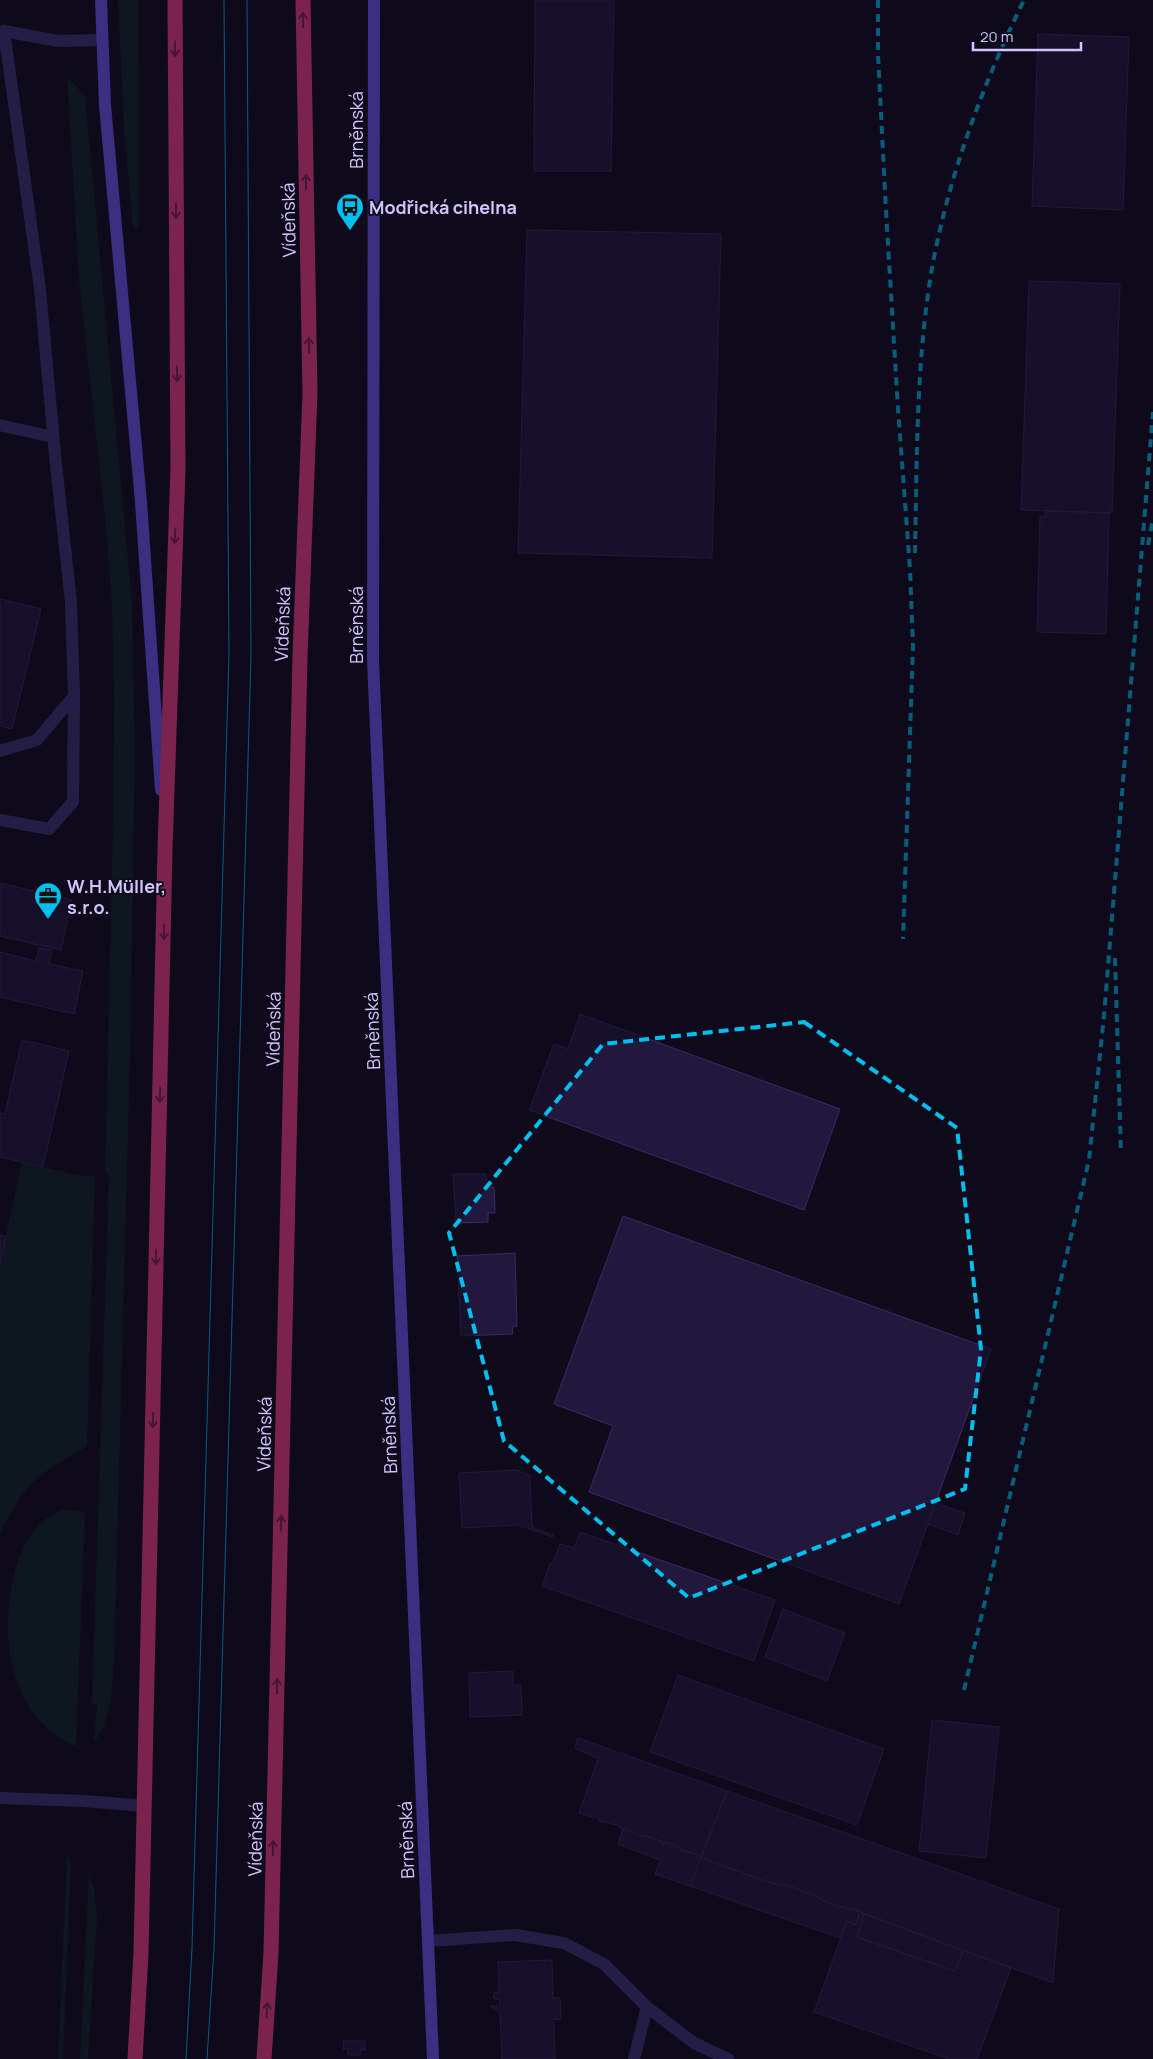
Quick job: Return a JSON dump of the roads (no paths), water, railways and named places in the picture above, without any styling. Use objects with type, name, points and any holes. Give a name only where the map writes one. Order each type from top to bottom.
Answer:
[{"type":"highway","points":[[135,2059],[141,1952],[166,848],[178,468],[175,0]]},
{"type":"highway","name":"Vídeňská","points":[[264,2059],[271,1953],[299,686],[310,393],[303,0]]},
{"type":"street","points":[[101,0],[105,105],[141,502],[166,848]]},
{"type":"street","name":"Brněnská","points":[[374,0],[373,660],[433,2059]]},
{"type":"street","points":[[0,820],[49,829],[73,802],[74,696],[71,602],[53,437],[40,289],[4,30],[58,41],[102,40]]},
{"type":"street","points":[[0,425],[53,437]]},
{"type":"street","points":[[0,751],[37,740],[74,696]]},
{"type":"street","points":[[0,1798],[84,1801],[144,1806]]},
{"type":"street","points":[[428,1941],[515,1935],[564,1942],[604,1964],[647,2007],[694,2044],[728,2059]]},
{"type":"street","points":[[634,2059],[647,2007]]},
{"type":"tram line","points":[[186,2059],[192,1948],[229,654],[224,0]]},
{"type":"tram line","points":[[207,2059],[214,1949],[251,655],[247,0]]},
{"type":"railway","points":[[878,0],[878,54],[886,211],[910,569],[913,646],[903,939]]},
{"type":"railway","points":[[915,553],[922,343],[931,274],[946,204],[956,169],[980,100],[1024,0]]},
{"type":"railway","points":[[964,1690],[1089,1160],[1104,1016],[1153,412]]},
{"type":"railway","points":[[1148,545],[1153,518]]},
{"type":"railway","points":[[1115,958],[1121,1153]]},
{"type":"place","name":"Modřická cihelna","points":[[350,231]]},
{"type":"place","name":"W.H.Müller, s.r.o.","points":[[48,920]]}]
